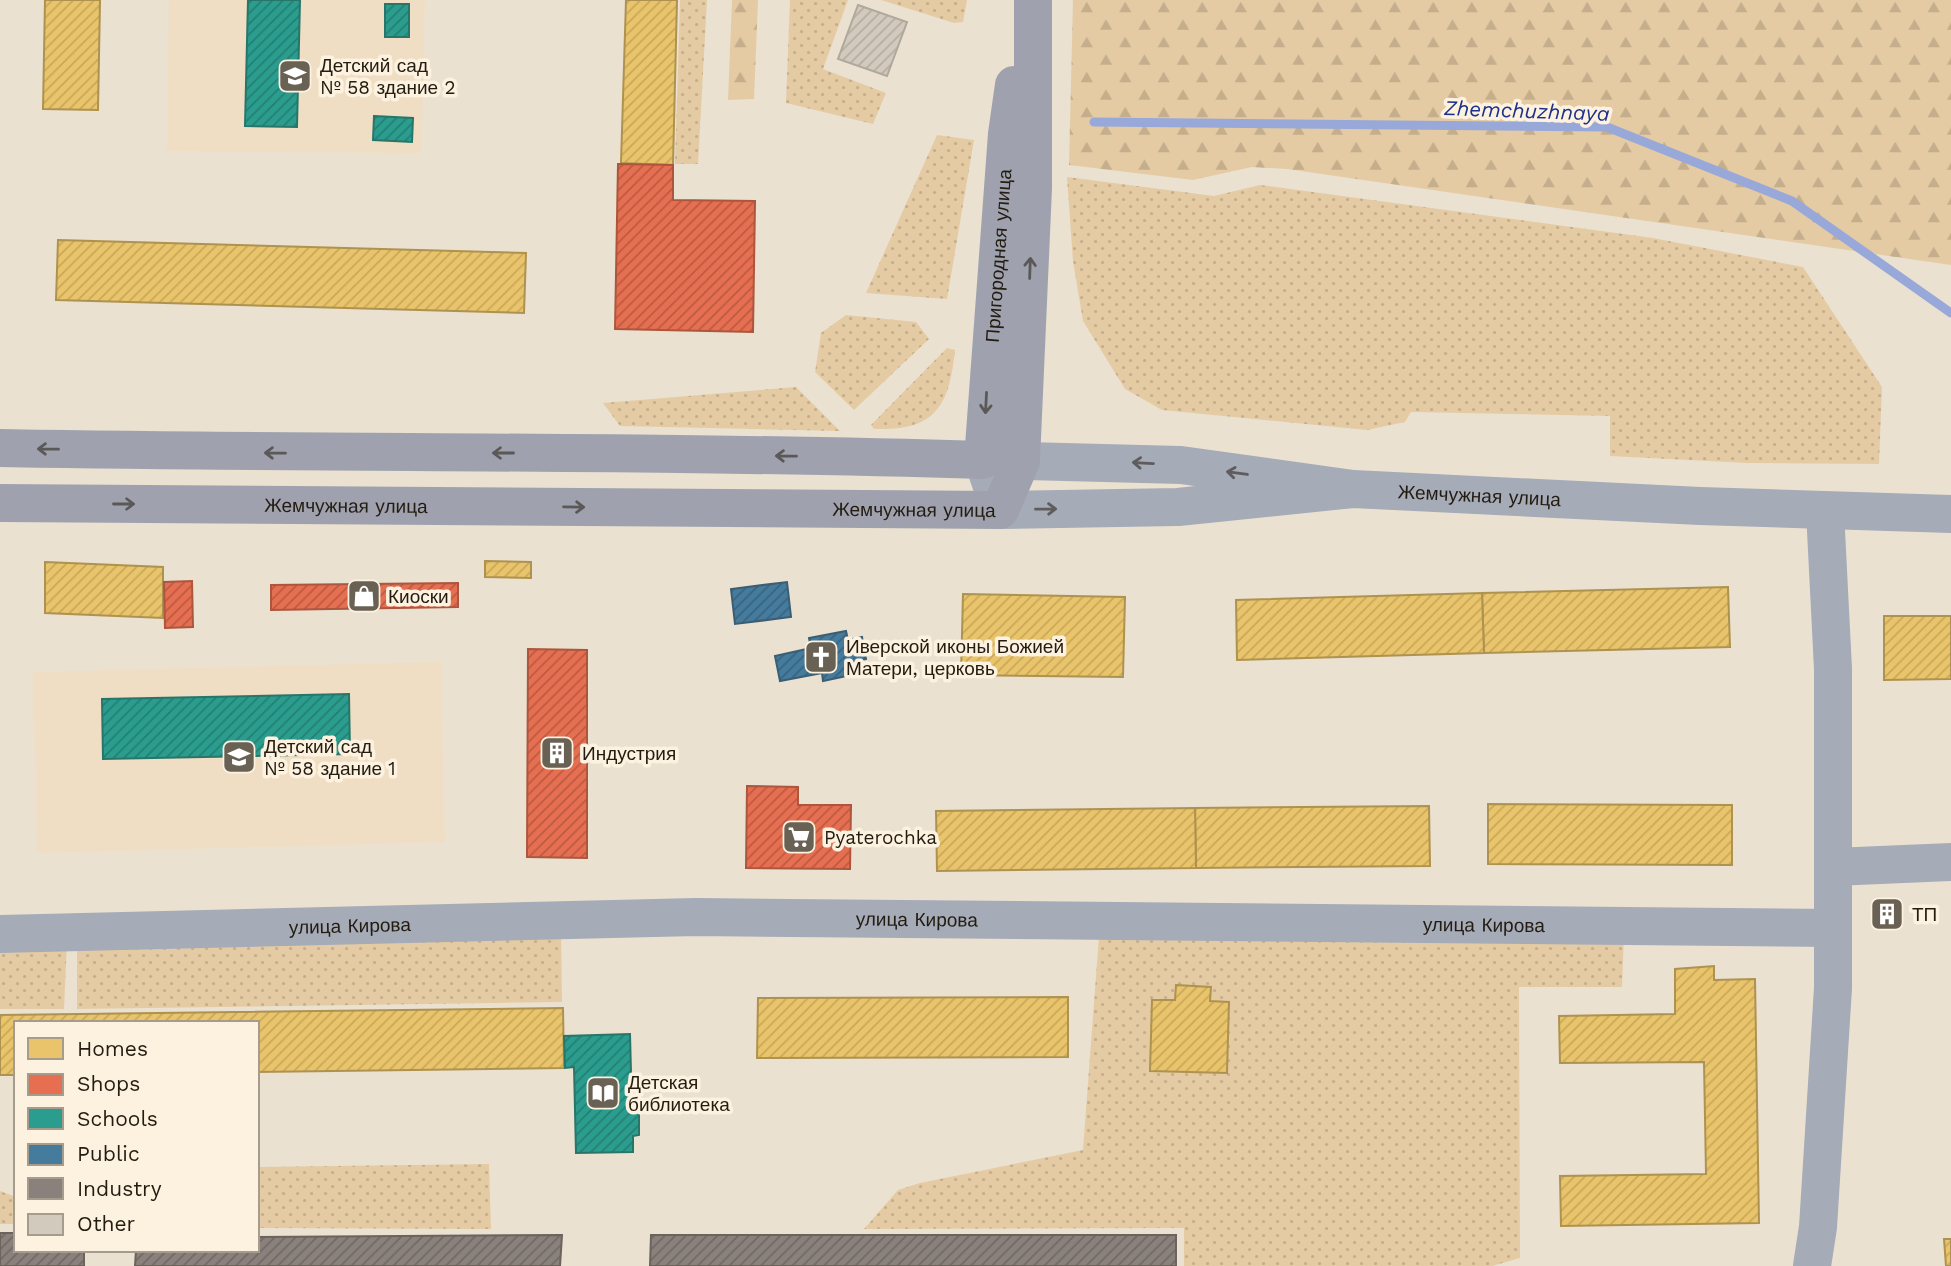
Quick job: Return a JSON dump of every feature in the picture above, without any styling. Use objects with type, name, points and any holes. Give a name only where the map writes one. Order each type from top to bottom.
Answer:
[{"type":"main road","name":"Пригородная улица","points":[[983,460],[1006,134],[1023,0]]},
{"type":"main road","points":[[1000,510],[1021,461],[1033,188],[1033,0]]},
{"type":"main road","points":[[0,448],[983,460]]},
{"type":"main road","points":[[880,509],[900,491],[903,482],[900,469],[885,457]]},
{"type":"main road","name":"Жемчужная улица","points":[[0,503],[1000,510]]},
{"type":"street","points":[[983,460],[1181,465],[1353,489]]},
{"type":"street","name":"Пригородная улица","points":[[983,460],[1000,510]]},
{"type":"street","name":"Жемчужная улица","points":[[1000,510],[1178,507],[1353,489],[1825,511]]},
{"type":"street","points":[[1812,1266],[1818,1227],[1833,988],[1833,669],[1825,511],[1951,514]]},
{"type":"street","points":[[1833,867],[1951,862]]},
{"type":"street","name":"улица Кирова","points":[[0,934],[696,917],[1833,928]]},
{"type":"shaded area","name":"Детский сад № 58 здание 2","points":[[169,0],[425,0],[421,153],[167,151]]},
{"type":"shaded area","name":"Детский сад № 58 здание 1","points":[[441,662],[445,842],[37,853],[33,672]]},
{"type":"green space","points":[[680,0],[707,0],[698,164],[675,164]]},
{"type":"green space","points":[[732,0],[758,0],[754,99],[728,100]]},
{"type":"green space","points":[[790,0],[848,0],[823,69],[886,93],[873,124],[786,103]]},
{"type":"green space","points":[[881,0],[967,0],[963,22],[954,23]]},
{"type":"green space","points":[[1073,0],[1951,0],[1951,265],[1287,169],[1252,167],[1193,180],[1069,165]]},
{"type":"green space","points":[[937,135],[974,140],[947,299],[866,293]]},
{"type":"green space","points":[[1067,177],[1214,196],[1260,185],[1653,238],[1803,267],[1882,387],[1879,464],[1747,463],[1610,456],[1610,416],[1411,412],[1405,422],[1367,430],[1162,410],[1125,389],[1083,321],[1073,261]]},
{"type":"green space","points":[[846,315],[916,322],[929,339],[854,410],[815,372],[821,333]]},
{"type":"green space","points":[[947,348],[955,350],[952,370],[943,401],[935,412],[912,426],[874,429],[871,425]]},
{"type":"green space","points":[[796,387],[840,431],[620,426],[603,403]]},
{"type":"green space","points":[[561,930],[562,1002],[77,1009],[77,942]]},
{"type":"green space","points":[[1624,933],[1622,987],[1519,987],[1520,1258],[1492,1266],[1184,1266],[1184,1228],[864,1229],[898,1190],[920,1183],[1083,1150],[1099,936]]},
{"type":"green space","points":[[0,942],[67,942],[64,1009],[0,1009]]},
{"type":"green space","points":[[489,1164],[491,1229],[259,1228],[259,1167]]},
{"type":"green space","points":[[0,1191],[14,1196],[14,1224],[0,1224]]},
{"type":"building: Homes","points":[[45,0],[100,0],[98,110],[43,109]]},
{"type":"building: Homes","points":[[626,0],[677,0],[673,165],[621,163]]},
{"type":"building: Homes","points":[[58,240],[526,253],[524,313],[56,300]]},
{"type":"building: Homes","points":[[485,561],[531,562],[531,578],[485,577]]},
{"type":"building: Homes","points":[[45,562],[163,567],[163,618],[45,613]]},
{"type":"building: Homes","points":[[1728,587],[1730,647],[1484,653],[1482,593]]},
{"type":"building: Homes","points":[[1482,593],[1484,653],[1237,660],[1236,600]]},
{"type":"building: Homes","points":[[963,594],[1125,597],[1123,677],[961,675]]},
{"type":"building: Homes","points":[[1884,616],[1951,616],[1951,679],[1884,680]]},
{"type":"building: Homes","points":[[1488,804],[1732,805],[1732,865],[1488,864]]},
{"type":"building: Homes","points":[[1429,806],[1430,866],[1196,868],[1195,808]]},
{"type":"building: Homes","points":[[1195,808],[1196,868],[937,871],[936,811]]},
{"type":"building: Homes","name":"ТП","points":[[1879,903],[1896,904],[1895,924],[1879,924]]},
{"type":"building: Homes","points":[[1714,966],[1714,980],[1755,979],[1759,1223],[1561,1226],[1560,1176],[1706,1174],[1704,1062],[1560,1063],[1559,1016],[1675,1014],[1675,969]]},
{"type":"building: Homes","points":[[1176,985],[1211,987],[1210,1001],[1229,1002],[1227,1073],[1150,1071],[1152,1000],[1175,1000]]},
{"type":"building: Homes","points":[[1068,997],[1068,1057],[757,1058],[758,998]]},
{"type":"building: Homes","points":[[563,1008],[564,1068],[259,1072],[259,1021],[14,1021],[14,1075],[0,1075],[0,1015]]},
{"type":"building: Homes","points":[[1944,1239],[1951,1239],[1951,1266],[1946,1266]]},
{"type":"building: Shops","points":[[618,164],[673,165],[673,200],[755,201],[753,332],[615,329]]},
{"type":"building: Shops","points":[[192,581],[193,627],[165,628],[164,582]]},
{"type":"building: Shops","name":"Киоски","points":[[458,583],[458,607],[271,610],[271,585]]},
{"type":"building: Shops","name":"Индустрия","points":[[528,649],[587,650],[587,858],[527,857]]},
{"type":"building: Shops","name":"Pyaterochka","points":[[747,786],[798,787],[798,805],[851,805],[850,869],[746,868]]},
{"type":"building: Schools","points":[[248,0],[300,0],[297,127],[245,126]]},
{"type":"building: Schools","points":[[385,4],[409,4],[409,37],[385,37]]},
{"type":"building: Schools","points":[[374,116],[413,118],[412,142],[373,140]]},
{"type":"building: Schools","points":[[349,694],[350,754],[103,759],[102,699]]},
{"type":"building: Schools","points":[[630,1034],[632,1111],[639,1111],[639,1135],[633,1136],[633,1152],[576,1153],[574,1067],[565,1068],[564,1036]]},
{"type":"building: Public","points":[[787,582],[791,617],[735,624],[731,589]]},
{"type":"building: Public","name":"Иверской иконы Божией Матери, церковь","points":[[846,631],[848,640],[862,637],[866,659],[853,662],[856,674],[823,681],[822,673],[780,681],[775,656],[811,648],[809,638]]},
{"type":"building: Industry","points":[[0,1233],[14,1233],[14,1252],[84,1252],[84,1266],[0,1266]]},
{"type":"building: Industry","points":[[562,1235],[560,1266],[135,1266],[136,1252],[259,1252],[259,1237]]},
{"type":"building: Industry","points":[[651,1235],[1176,1235],[1176,1266],[650,1266]]},
{"type":"building: Other","points":[[858,5],[907,22],[887,76],[838,59]]},
{"type":"waterway","name":"Zhemchuzhnaya","points":[[1094,122],[1607,127],[1792,201],[1951,313]]},
{"type":"place","name":"Детский сад № 58 здание 2","points":[[295,76]]},
{"type":"place","name":"Киоски","points":[[364,596]]},
{"type":"place","name":"Иверской иконы Божией Матери, церковь","points":[[821,657]]},
{"type":"place","name":"Индустрия","points":[[557,753]]},
{"type":"place","name":"Детский сад № 58 здание 1","points":[[239,757]]},
{"type":"place","name":"Pyaterochka","points":[[799,837]]},
{"type":"place","name":"ТП","points":[[1887,914]]},
{"type":"place","name":"Детская библиотека","points":[[603,1093]]}]
